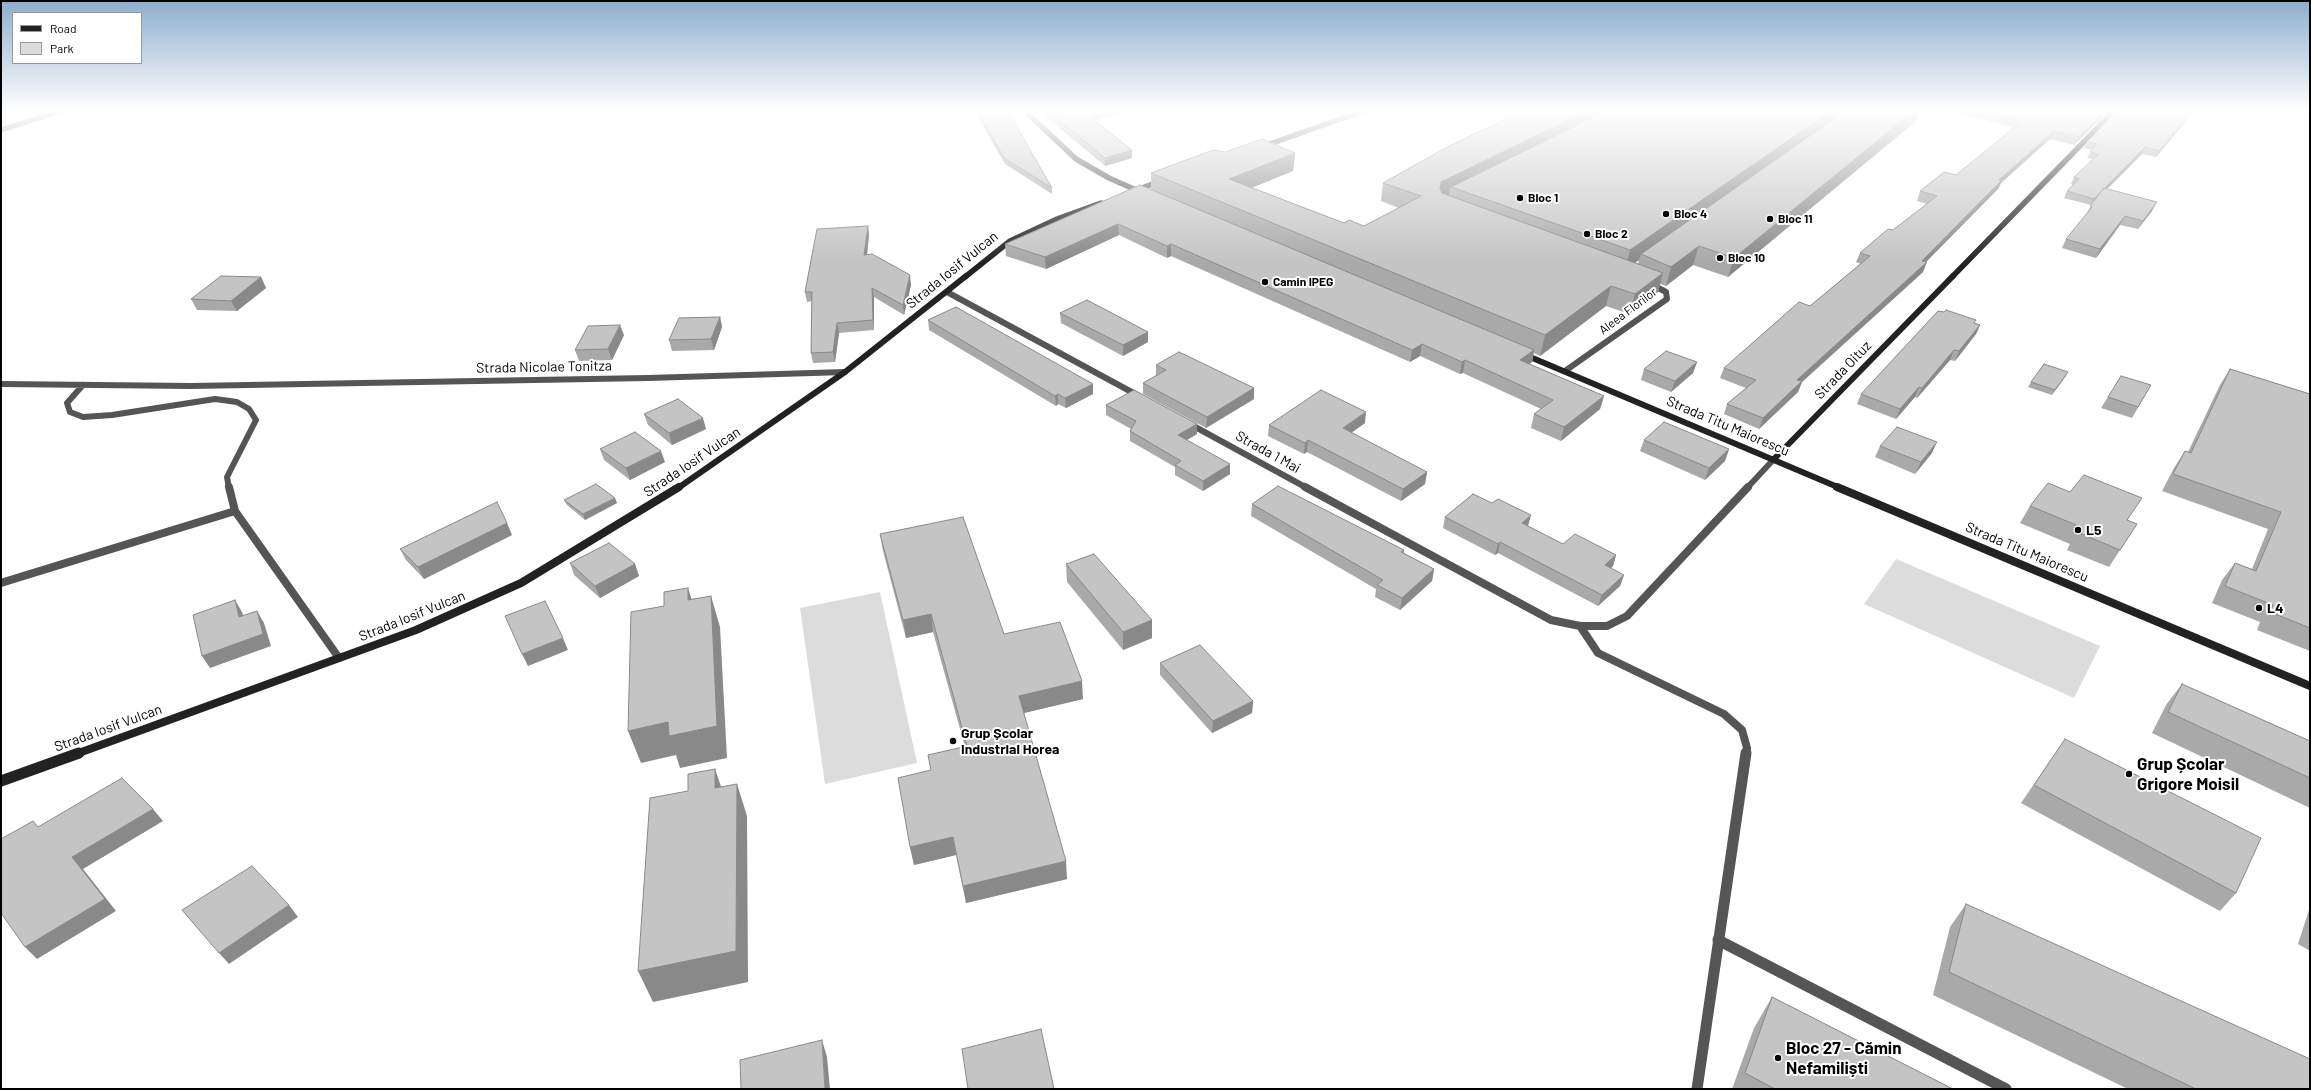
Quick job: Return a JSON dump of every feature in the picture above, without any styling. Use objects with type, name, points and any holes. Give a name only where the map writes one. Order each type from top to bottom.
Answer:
[{"type":"main road","name":"Strada Oituz","points":[[1774,459],[2065,161]]},
{"type":"main road","points":[[1122,195],[1140,192]]},
{"type":"main road","name":"Strada Iosif Vulcan","points":[[1,781],[416,630],[521,583],[700,474],[845,372],[947,292],[991,254],[1010,241],[1057,219],[1107,200]]},
{"type":"main road","name":"Strada Titu Maiorescu","points":[[1514,350],[2310,686]]},
{"type":"street","points":[[1079,161],[1109,178],[1140,192],[1166,180]]},
{"type":"street","name":"Aleea Florilor","points":[[1565,371],[1667,299],[1666,292],[1640,280]]},
{"type":"street","points":[[947,292],[1150,402]]},
{"type":"street","name":"Strada Nicolae Tonitza","points":[[1,384],[243,385],[648,378],[845,372]]},
{"type":"street","points":[[83,385],[67,403],[70,412],[83,418],[216,399],[237,402],[249,409],[256,420],[227,478],[235,512],[339,658]]},
{"type":"street","name":"Strada 1 Mai","points":[[1178,418],[1545,617],[1580,626]]},
{"type":"street","name":"Strada Oituz","points":[[1580,626],[1607,626],[1627,616],[1774,459]]},
{"type":"street","points":[[1,583],[235,512]]},
{"type":"street","points":[[1580,626],[1598,653],[1724,714],[1742,730],[1747,748],[1697,1089]]},
{"type":"street","points":[[1718,940],[2006,1089]]},
{"type":"green space","points":[[1896,559],[2100,646],[2074,698],[1864,604]]},
{"type":"green space","points":[[880,592],[917,763],[825,784],[800,608]]},
{"type":"building","points":[[1009,161],[1036,161],[1052,188]]},
{"type":"building","points":[[1184,161],[1275,161],[1229,179],[1344,223],[1349,220],[1364,226],[1421,196],[1383,183],[1422,161],[1484,161],[1441,182],[1440,189],[1442,193],[1663,273],[1635,294],[1611,286],[1545,335],[1151,173]]},
{"type":"building","points":[[1504,161],[1759,161],[1630,250],[1451,187]]},
{"type":"building","points":[[1774,161],[1853,161],[1734,258],[1699,246],[1671,267],[1641,254]]},
{"type":"building","points":[[1973,161],[2020,161],[1999,180],[2002,180],[1922,261],[1927,262],[1797,380],[1802,381],[1763,418],[1727,404],[1756,380],[1724,368],[1799,302],[1810,306],[1870,256],[1860,253],[1888,229],[1893,230],[1937,196],[1920,191],[1944,172],[1956,175]]},
{"type":"building","points":[[2092,161],[2131,161],[2094,199],[2067,191],[2079,179],[2074,177]]},
{"type":"building","points":[[1140,185],[1534,350],[1520,360],[1604,396],[1564,427],[1534,414],[1553,400],[1465,360],[1462,362],[1422,344],[1412,350],[1171,244],[1167,246],[1118,224],[1045,257],[1005,244]]},
{"type":"building","points":[[2104,188],[2157,202],[2143,221],[2125,216],[2100,249],[2066,239],[2092,207],[2090,206]]},
{"type":"building","points":[[868,226],[864,255],[872,254],[910,275],[903,305],[872,288],[873,320],[837,323],[833,352],[811,353],[812,292],[805,292],[817,229]]},
{"type":"building","points":[[221,276],[261,277],[231,301],[191,299]]},
{"type":"building","points":[[1087,300],[1148,332],[1123,345],[1060,313]]},
{"type":"building","points":[[956,307],[1093,384],[1065,398],[1058,394],[1055,396],[928,320]]},
{"type":"building","points":[[1946,310],[1976,320],[1974,323],[1980,325],[1959,351],[1954,350],[1922,388],[1919,387],[1900,409],[1861,394],[1938,311],[1944,312]]},
{"type":"building","points":[[720,317],[711,339],[669,340],[679,318]]},
{"type":"building","points":[[620,325],[608,349],[575,350],[588,326]]},
{"type":"building","points":[[1666,351],[1697,362],[1675,381],[1644,369]]},
{"type":"building","points":[[1179,352],[1254,388],[1207,417],[1143,383],[1166,370],[1156,365]]},
{"type":"building","points":[[2044,364],[2068,372],[2055,390],[2031,382]]},
{"type":"building","points":[[2230,369],[2310,394],[2310,628],[2270,612],[2273,605],[2225,586],[2235,563],[2256,571],[2281,512],[2173,474],[2185,451],[2191,453]]},
{"type":"building","points":[[2121,376],[2151,385],[2138,407],[2108,397]]},
{"type":"building","points":[[1134,390],[1197,424],[1178,435],[1230,464],[1203,481],[1175,465],[1181,461],[1130,431],[1136,421],[1106,405]]},
{"type":"building","points":[[1321,390],[1366,412],[1343,428],[1427,472],[1403,489],[1308,440],[1305,443],[1269,425]]},
{"type":"building","points":[[678,399],[703,418],[669,433],[644,414]]},
{"type":"building","points":[[1664,422],[1729,449],[1709,468],[1644,440]]},
{"type":"building","points":[[1897,427],[1937,442],[1921,462],[1880,446]]},
{"type":"building","points":[[635,432],[661,451],[626,468],[600,449]]},
{"type":"building","points":[[2084,475],[2142,498],[2127,520],[2137,524],[2120,550],[2077,532],[2081,527],[2030,506],[2048,483],[2070,492]]},
{"type":"building","points":[[596,484],[615,498],[583,514],[564,500]]},
{"type":"building","points":[[1278,486],[1404,550],[1401,552],[1434,569],[1402,598],[1377,585],[1383,580],[1252,504]]},
{"type":"building","points":[[1473,494],[1492,503],[1498,499],[1531,515],[1522,523],[1563,544],[1575,534],[1616,555],[1605,565],[1624,575],[1602,595],[1500,542],[1498,544],[1445,517]]},
{"type":"building","points":[[497,502],[507,523],[418,567],[400,549]]},
{"type":"building","points":[[963,517],[1004,634],[1060,622],[1082,681],[1019,696],[1066,861],[963,886],[953,837],[910,847],[898,778],[931,770],[928,755],[967,746],[931,614],[903,620],[880,534]]},
{"type":"building","points":[[609,543],[635,564],[595,586],[570,563]]},
{"type":"building","points":[[1094,554],[1152,620],[1123,632],[1066,564]]},
{"type":"building","points":[[688,588],[688,600],[711,596],[717,726],[669,736],[668,722],[628,731],[631,612],[664,606],[664,592]]},
{"type":"building","points":[[235,600],[239,617],[257,611],[263,634],[202,656],[193,615]]},
{"type":"building","points":[[545,601],[563,638],[522,654],[505,616]]},
{"type":"building","points":[[1200,645],[1253,701],[1213,721],[1160,663]]},
{"type":"building","points":[[2182,684],[2310,741],[2310,778],[2168,712]]},
{"type":"building","points":[[2065,739],[2261,838],[2236,893],[2034,785]]},
{"type":"building","points":[[715,769],[715,788],[737,784],[736,951],[638,971],[650,798],[688,791],[688,774]]},
{"type":"building","points":[[122,778],[153,809],[72,857],[105,899],[25,947],[1,913],[1,839],[33,821],[38,827]]},
{"type":"building","points":[[252,866],[289,905],[219,953],[182,910]]},
{"type":"building","points":[[1966,904],[2310,1059],[2310,1089],[2196,1089],[1949,972]]},
{"type":"building","points":[[1772,997],[1953,1089],[1775,1089],[1745,1073]]},
{"type":"building","points":[[1041,1029],[1054,1089],[968,1089],[962,1049]]},
{"type":"building","points":[[822,1040],[825,1089],[741,1089],[740,1060]]},
{"type":"place","name":"Bloc 1","points":[[1520,198]]},
{"type":"place","name":"Bloc 4","points":[[1666,214]]},
{"type":"place","name":"Bloc 11","points":[[1770,219]]},
{"type":"place","name":"Bloc 2","points":[[1587,234]]},
{"type":"place","name":"Bloc 10","points":[[1720,258]]},
{"type":"place","name":"Camin IPEG","points":[[1265,282]]},
{"type":"place","name":"L5","points":[[2078,530]]},
{"type":"place","name":"L4","points":[[2259,608]]},
{"type":"place","name":"Grup Școlar Industrial Horea","points":[[953,741]]},
{"type":"place","name":"Grup Școlar Grigore Moisil","points":[[2129,774]]},
{"type":"place","name":"Bloc 27 - Cămin Nefamiliști","points":[[1778,1058]]}]
